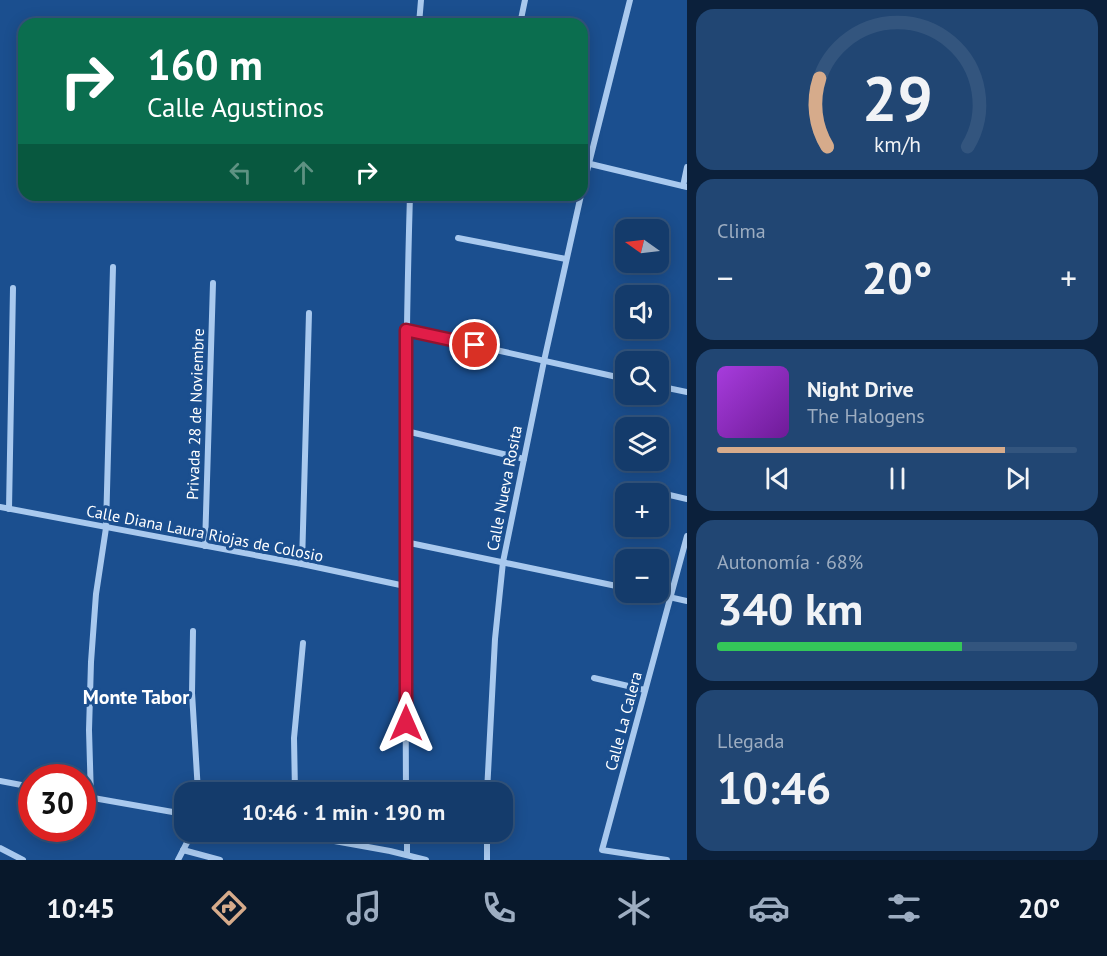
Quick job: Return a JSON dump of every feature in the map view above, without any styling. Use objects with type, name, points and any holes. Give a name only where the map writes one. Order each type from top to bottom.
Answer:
[{"type":"street","points":[[420,18],[421,0]]},
{"type":"street","points":[[521,18],[525,0]]},
{"type":"street","name":"Calle Nueva Rosita","points":[[588,151],[630,0]]},
{"type":"street","points":[[588,163],[685,186],[687,167]]},
{"type":"street","points":[[406,782],[406,330],[410,201]]},
{"type":"street","name":"Calle Nueva Rosita","points":[[487,782],[492,684],[503,562],[544,360],[580,201]]},
{"type":"street","points":[[458,238],[566,258]]},
{"type":"street","points":[[90,764],[91,662],[96,594],[106,528],[113,267]]},
{"type":"street","name":"Privada 28 de Noviembre","points":[[205,546],[213,283]]},
{"type":"street","points":[[9,509],[13,288]]},
{"type":"street","points":[[302,564],[309,313]]},
{"type":"street","points":[[406,330],[615,376]]},
{"type":"street","points":[[669,388],[687,392]]},
{"type":"street","points":[[406,431],[524,459]]},
{"type":"street","points":[[669,495],[687,499]]},
{"type":"street","name":"Calle Diana Laura Riojas de Colosio","points":[[0,507],[302,564],[405,586]]},
{"type":"street","name":"Calle La Calera","points":[[667,860],[602,850],[687,536]]},
{"type":"street","points":[[405,542],[615,586]]},
{"type":"street","points":[[670,597],[687,601]]},
{"type":"street","points":[[194,631],[192,693],[197,782]]},
{"type":"street","points":[[295,782],[294,738],[303,643]]},
{"type":"street","points":[[594,678],[645,690]]},
{"type":"street","points":[[0,781],[18,784]]},
{"type":"street","points":[[96,799],[174,812]]},
{"type":"street","points":[[178,860],[187,842]]},
{"type":"street","points":[[343,842],[426,860]]},
{"type":"street","points":[[407,842],[407,855]]},
{"type":"street","points":[[487,842],[487,860]]},
{"type":"street","points":[[0,848],[23,860]]},
{"type":"street","points":[[183,850],[220,860]]},
{"type":"street","points":[[387,860],[390,851]]},
{"type":"district","name":"Monte Tabor","points":[[136,697]]},
{"type":"route","points":[[406,723],[406,330],[475,345]]}]
